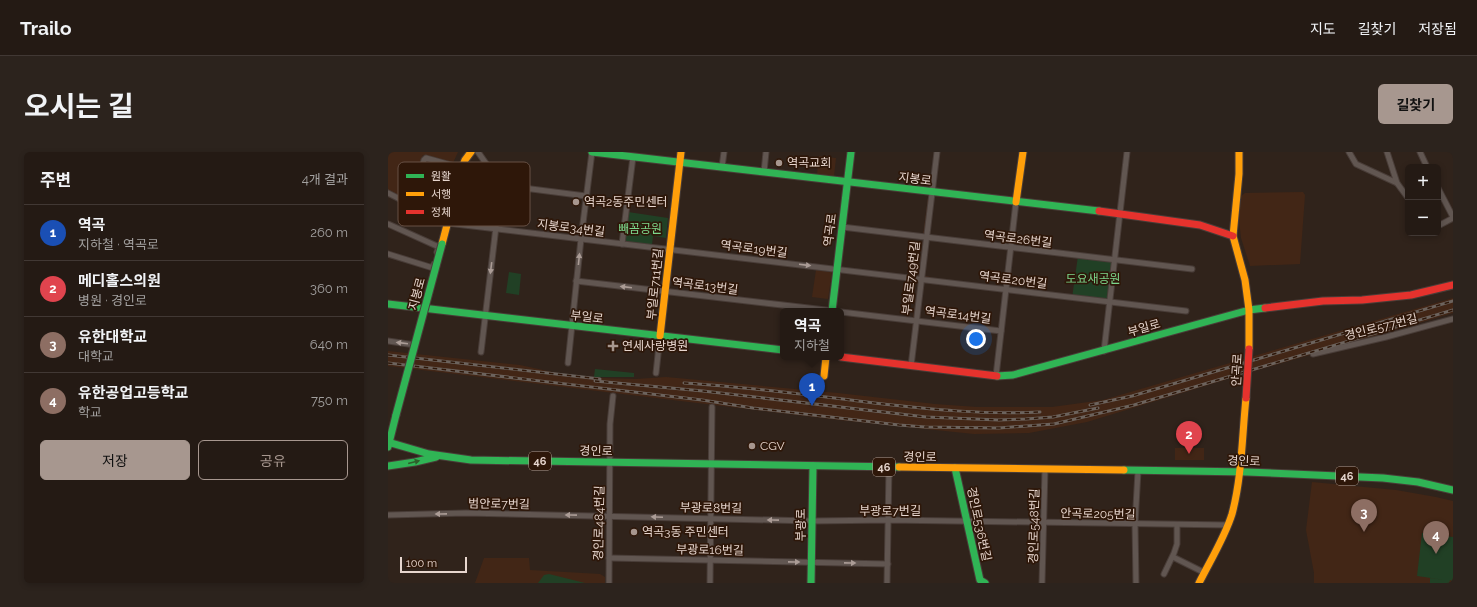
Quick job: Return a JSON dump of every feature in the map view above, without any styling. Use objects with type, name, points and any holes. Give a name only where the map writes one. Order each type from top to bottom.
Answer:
[{"type":"street","name":"지봉로","points":[[464,162],[472,152]]},
{"type":"street","points":[[478,152],[485,162]]},
{"type":"street","name":"지봉로","points":[[592,152],[1146,217],[1200,225],[1234,236]]},
{"type":"street","points":[[568,363],[576,281],[592,152]]},
{"type":"street","name":"부일로711번길","points":[[660,336],[681,152]]},
{"type":"street","points":[[722,167],[724,152]]},
{"type":"street","points":[[764,172],[766,152]]},
{"type":"street","name":"역곡로","points":[[832,308],[851,152]]},
{"type":"street","name":"부일로749번길","points":[[911,366],[926,238],[932,192],[934,189],[937,152]]},
{"type":"street","points":[[996,376],[1023,152]]},
{"type":"street","points":[[1104,351],[1119,214],[1128,152]]},
{"type":"street","name":"안곡로","points":[[1199,583],[1228,525],[1232,513],[1239,472],[1246,398],[1249,349],[1249,310],[1245,280],[1234,236],[1239,174],[1239,152]]},
{"type":"street","points":[[1349,152],[1356,164],[1397,183]]},
{"type":"street","points":[[1387,152],[1397,183],[1405,194]]},
{"type":"street","points":[[1420,152],[1426,164]]},
{"type":"street","points":[[622,244],[633,157]]},
{"type":"street","points":[[423,162],[426,158],[440,162]]},
{"type":"street","points":[[530,189],[586,196]]},
{"type":"street","points":[[388,193],[398,198]]},
{"type":"street","points":[[1441,194],[1453,217],[1441,224]]},
{"type":"street","points":[[388,224],[440,245],[433,268],[388,254]]},
{"type":"street","name":"지봉로","points":[[388,444],[440,245],[446,226]]},
{"type":"street","name":"지봉로34번길","points":[[472,226],[669,250]]},
{"type":"street","points":[[481,352],[496,226]]},
{"type":"street","name":"역곡로26번길","points":[[842,227],[1192,270]]},
{"type":"street","name":"역곡로19번길","points":[[669,250],[837,269]]},
{"type":"street","name":"역곡로20번길","points":[[837,269],[1109,303],[1186,311]]},
{"type":"street","name":"역곡로13번길","points":[[576,281],[807,308]]},
{"type":"street","name":"부일로","points":[[844,357],[996,376],[1022,373],[1249,310],[1323,301],[1362,300],[1411,295],[1453,285]]},
{"type":"street","name":"부일로","points":[[388,304],[780,350]]},
{"type":"street","name":"역곡로14번길","points":[[844,312],[1001,331]]},
{"type":"street","name":"경인로577번길","points":[[1313,354],[1453,319]]},
{"type":"street","points":[[656,372],[660,336]]},
{"type":"street","points":[[388,341],[415,344]]},
{"type":"street","points":[[824,376],[826,360]]},
{"type":"street","name":"경인로484번길","points":[[608,583],[610,424],[612,396]]},
{"type":"street","points":[[710,583],[712,407]]},
{"type":"street","name":"경인로","points":[[388,444],[440,456],[471,460],[1239,472],[1377,477],[1418,481],[1453,490]]},
{"type":"street","points":[[388,466],[440,456]]},
{"type":"street","name":"부광로","points":[[811,583],[812,466]]},
{"type":"street","points":[[888,583],[889,467]]},
{"type":"street","name":"경인로536번길","points":[[955,468],[980,580],[985,583]]},
{"type":"street","name":"경인로548번길","points":[[1042,583],[1045,469]]},
{"type":"street","points":[[1136,583],[1135,524],[1138,470]]},
{"type":"street","name":"범안로7번길","points":[[388,515],[466,513],[610,516]]},
{"type":"street","name":"부광로8번길","points":[[610,516],[812,521]]},
{"type":"street","name":"부광로7번길","points":[[812,521],[889,520],[968,522]]},
{"type":"street","name":"안곡로205번길","points":[[968,522],[1228,525]]},
{"type":"street","points":[[1164,574],[1177,544],[1177,525]]},
{"type":"street","points":[[1173,556],[1205,572]]},
{"type":"street","name":"부광로16번길","points":[[609,558],[888,564]]},
{"type":"shaded area","points":[[388,152],[458,152],[453,162],[423,155],[421,162],[398,162],[398,196],[388,191]]},
{"type":"shaded area","points":[[819,156],[836,158],[834,176],[817,174]]},
{"type":"shaded area","points":[[1303,192],[1305,195],[1300,264],[1250,266],[1241,238],[1239,220],[1241,196],[1245,193]]},
{"type":"shaded area","points":[[928,197],[934,198],[930,236],[933,237],[933,241],[929,240],[925,276],[931,277],[931,281],[924,282],[920,318],[929,320],[929,323],[917,321],[911,366],[913,318],[918,281],[910,280],[911,275],[918,276],[923,240],[918,239],[918,235],[923,235]]},
{"type":"shaded area","points":[[816,270],[832,272],[828,299],[812,297]]},
{"type":"shaded area","points":[[1453,298],[1453,313],[1087,422],[1029,433],[974,434],[839,420],[388,366],[388,351],[520,365],[566,375],[636,379],[666,377],[977,407],[1052,407],[1103,400]]},
{"type":"shaded area","points":[[1175,448],[1204,448],[1204,460],[1175,460]]},
{"type":"shaded area","points":[[1312,482],[1396,490],[1453,501],[1453,583],[1314,583],[1314,573],[1306,530]]},
{"type":"shaded area","points":[[484,558],[529,558],[530,570],[600,574],[605,577],[605,583],[475,583]]},
{"type":"green space","name":"빼꼼공원","points":[[628,212],[668,218],[666,238],[653,236],[652,245],[625,241]]},
{"type":"green space","name":"도요새공원","points":[[1078,256],[1114,260],[1109,303],[1072,298]]},
{"type":"green space","points":[[509,272],[521,274],[519,295],[506,293]]},
{"type":"green space","points":[[595,369],[634,373],[634,377],[594,377]]},
{"type":"green space","points":[[1422,533],[1453,537],[1453,583],[1450,580],[1449,583],[1430,583],[1430,578],[1445,580],[1417,576]]},
{"type":"green space","points":[[549,574],[585,583],[538,583],[544,575]]},
{"type":"railway","points":[[1090,405],[1132,396],[1453,301]]},
{"type":"railway","points":[[388,363],[899,425],[925,427],[999,428],[1054,424],[1134,405],[1453,310]]},
{"type":"railway","points":[[388,355],[600,379]]},
{"type":"railway","points":[[595,381],[703,391],[926,417],[999,420],[1026,419],[1053,417],[1098,408]]},
{"type":"railway","points":[[684,383],[755,389],[936,409],[998,413],[1040,412]]},
{"type":"traffic: fast","points":[[592,152],[1099,211]]},
{"type":"traffic: fast","points":[[832,308],[851,152]]},
{"type":"traffic: fast","points":[[396,415],[442,244]]},
{"type":"traffic: fast","points":[[388,304],[780,350]]},
{"type":"traffic: fast","points":[[997,376],[1013,375],[1249,310],[1265,308]]},
{"type":"traffic: fast","points":[[388,447],[396,415]]},
{"type":"traffic: fast","points":[[388,442],[429,454],[471,460],[899,467]]},
{"type":"traffic: fast","points":[[388,466],[436,457]]},
{"type":"traffic: fast","points":[[811,583],[813,466]]},
{"type":"traffic: fast","points":[[955,468],[980,580],[985,583]]},
{"type":"traffic: fast","points":[[1124,470],[1247,472],[1383,478],[1418,482],[1453,490]]},
{"type":"traffic: slow","points":[[464,162],[471,152]]},
{"type":"traffic: slow","points":[[660,336],[681,152]]},
{"type":"traffic: slow","points":[[1016,202],[1023,152]]},
{"type":"traffic: slow","points":[[1239,152],[1239,174],[1233,236],[1245,280],[1249,310],[1249,349]]},
{"type":"traffic: slow","points":[[442,244],[447,226]]},
{"type":"traffic: slow","points":[[824,376],[826,360]]},
{"type":"traffic: slow","points":[[1199,583],[1221,540],[1232,514],[1240,471],[1246,398]]},
{"type":"traffic: slow","points":[[899,467],[1124,470]]},
{"type":"traffic: jam","points":[[1099,211],[1200,225],[1233,236]]},
{"type":"traffic: jam","points":[[1265,308],[1323,301],[1362,300],[1411,295],[1453,285]]},
{"type":"traffic: jam","points":[[1246,398],[1249,349]]},
{"type":"traffic: jam","points":[[844,357],[997,376]]},
{"type":"place","name":"역곡교회","points":[[779,163]]},
{"type":"place","name":"역곡2동주민센터","points":[[576,202]]},
{"type":"place","name":"연세사랑병원","points":[[613,346]]},
{"type":"place","name":"역곡","points":[[812,406]]},
{"type":"place","name":"CGV","points":[[752,446]]},
{"type":"place","name":"메디홀스의원","points":[[1189,454]]},
{"type":"place","name":"역곡3동 주민센터","points":[[634,532]]},
{"type":"place","name":"유한대학교","points":[[1364,532]]},
{"type":"place","name":"유한공업고등학교","points":[[1436,554]]}]
